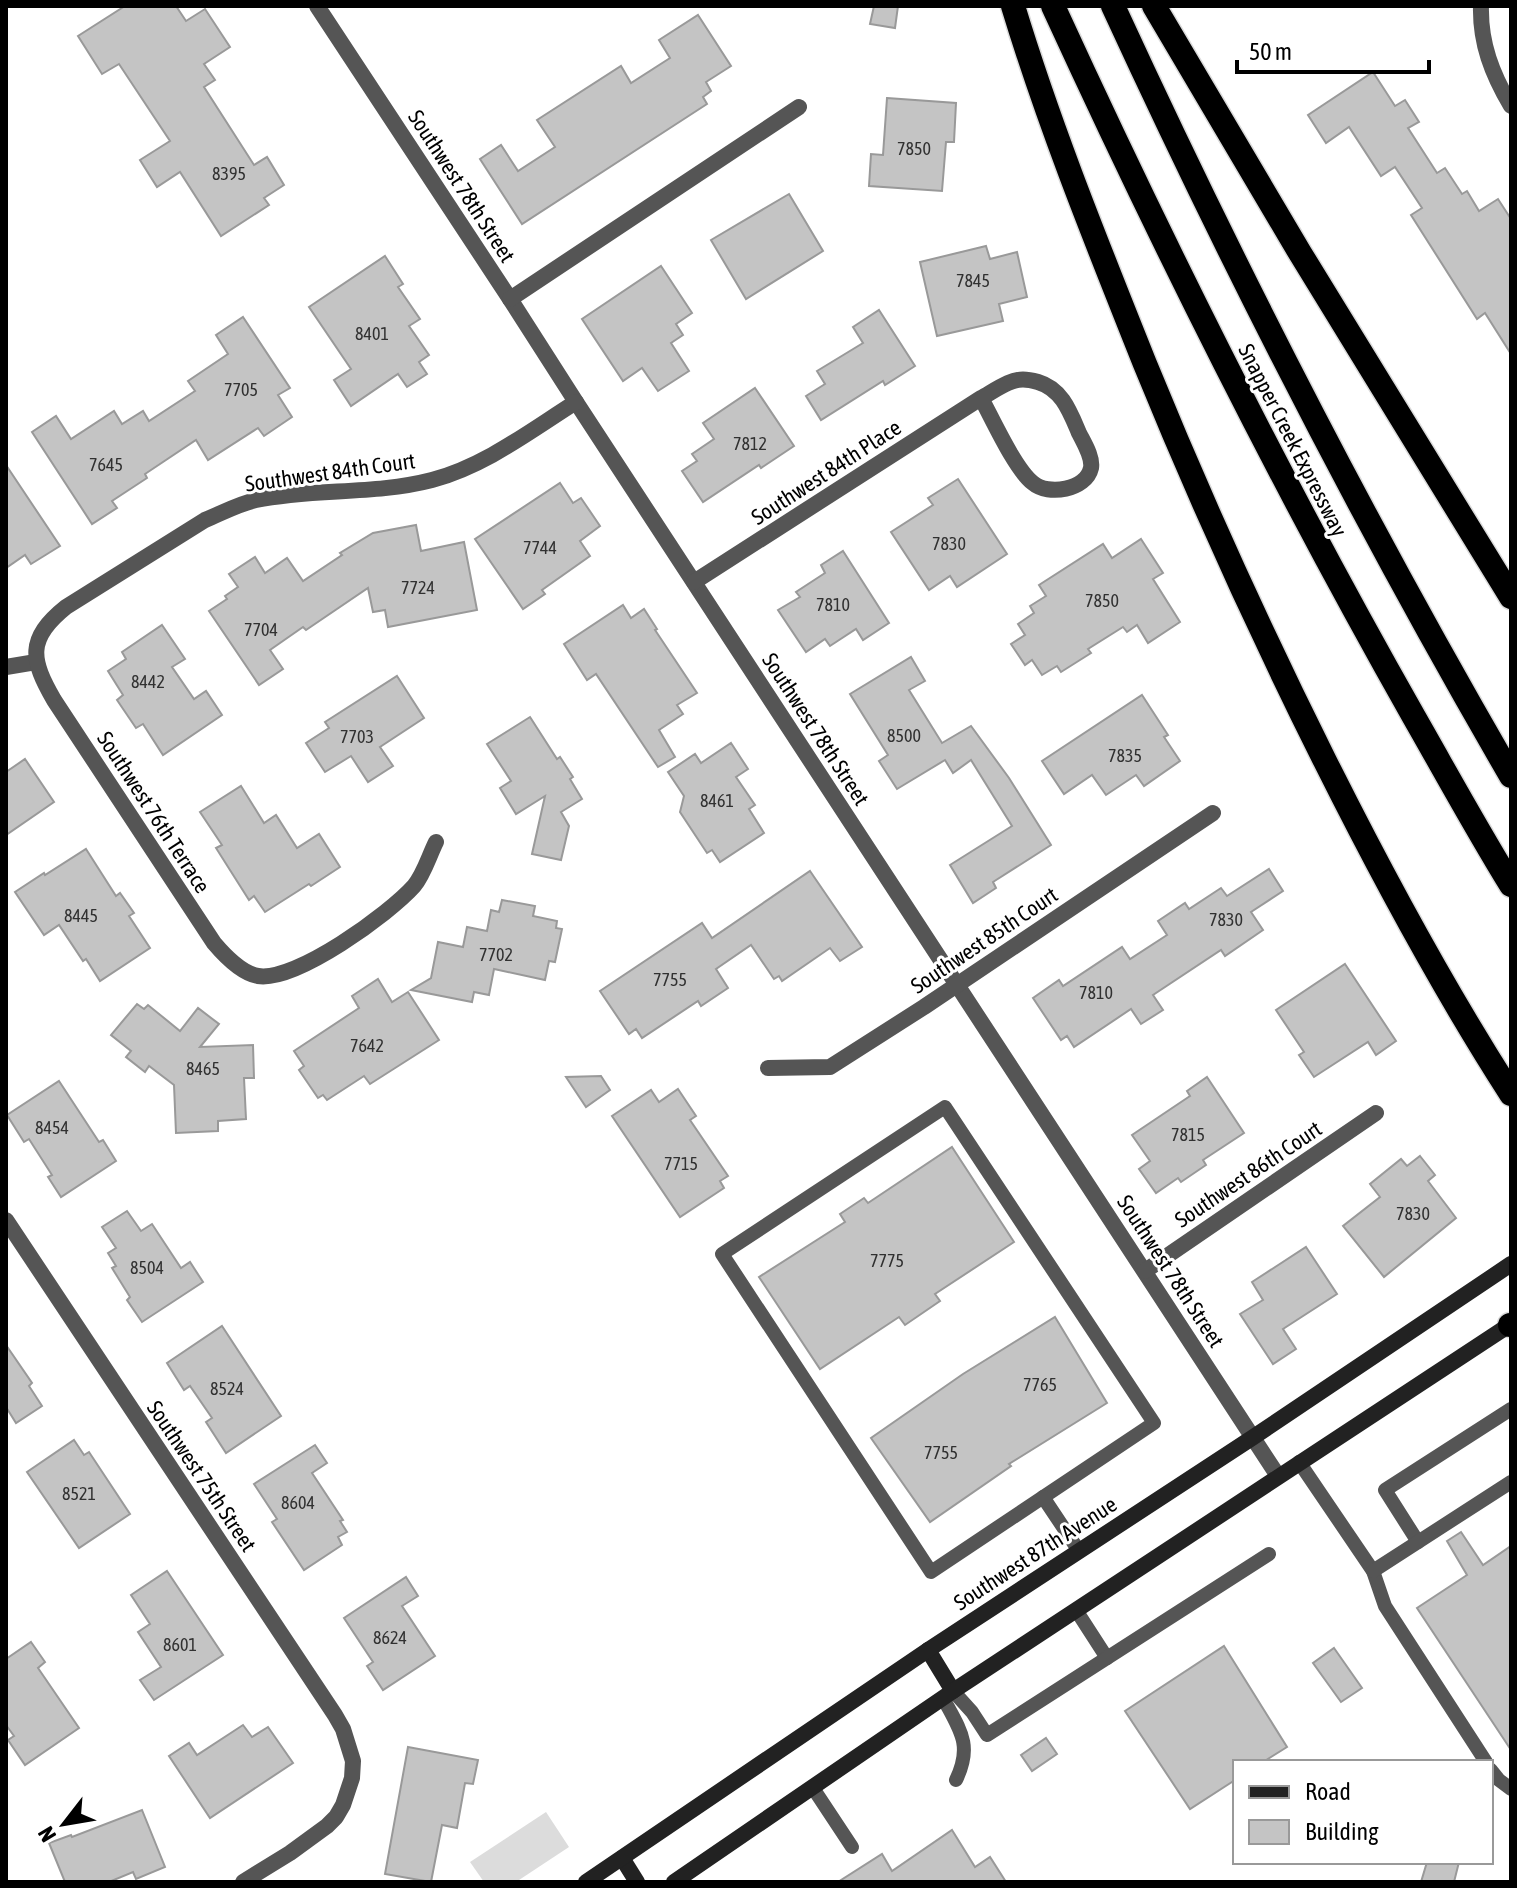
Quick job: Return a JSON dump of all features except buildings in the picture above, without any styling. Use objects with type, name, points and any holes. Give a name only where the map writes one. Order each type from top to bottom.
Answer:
[{"type":"highway","points":[[1013,6],[1029,60],[1115,289],[1183,457],[1255,619],[1401,909],[1443,985],[1511,1094]]},
{"type":"highway","name":"Snapper Creek Expressway","points":[[1053,6],[1192,300],[1281,473],[1339,583],[1511,885]]},
{"type":"highway","name":"Snapper Creek Expressway","points":[[1113,6],[1214,220],[1340,468],[1511,776]]},
{"type":"highway","points":[[1154,6],[1300,253],[1511,597]]},
{"type":"main road","name":"Southwest 87th Avenue","points":[[586,1882],[928,1650],[1511,1264]]},
{"type":"main road","points":[[674,1882],[948,1694],[1511,1324]]},
{"type":"main road","points":[[928,1650],[948,1694]]},
{"type":"main road","points":[[622,1858],[637,1882]]},
{"type":"street","name":"Southwest 78th Street","points":[[317,6],[1278,1476]]},
{"type":"street","points":[[1481,6],[1482,36],[1492,71],[1511,106]]},
{"type":"street","points":[[510,299],[799,107]]},
{"type":"street","name":"Southwest 84th Place","points":[[694,582],[981,398],[1009,382],[1024,378],[1046,384],[1056,392],[1069,409],[1090,456],[1091,467],[1086,476],[1063,489],[1034,485],[1016,461],[981,398]]},
{"type":"street","name":"Southwest 84th Court","points":[[36,662],[38,642],[57,613],[205,520],[256,500],[389,488],[448,475],[492,455],[576,402]]},
{"type":"street","points":[[6,667],[36,662]]},
{"type":"street","name":"Southwest 76th Terrace","points":[[36,662],[54,700],[208,934],[221,952],[251,974],[278,975],[305,965],[372,921],[417,881],[436,842]]},
{"type":"street","name":"Southwest 85th Court","points":[[768,1068],[830,1067],[1213,813]]},
{"type":"street","name":"Southwest 86th Court","points":[[1145,1271],[1376,1113]]},
{"type":"street","name":"Southwest 75th Street","points":[[6,1220],[343,1729],[353,1761],[352,1778],[336,1817],[290,1853],[243,1882]]},
{"type":"lane","points":[[945,1107],[1154,1423],[1043,1497],[931,1572],[722,1254],[945,1107]]},
{"type":"lane","points":[[1418,1542],[1385,1490],[1511,1409]]},
{"type":"lane","points":[[1299,1462],[1373,1571],[1385,1606],[1485,1760]]},
{"type":"lane","points":[[1373,1571],[1511,1482]]},
{"type":"lane","points":[[1043,1497],[1079,1551]]},
{"type":"lane","points":[[948,1694],[972,1712],[987,1735],[1269,1554]]},
{"type":"lane","points":[[1076,1610],[1107,1658]]},
{"type":"lane","points":[[948,1694],[965,1742],[963,1765],[956,1780]]},
{"type":"lane","points":[[1493,1772],[1511,1789]]},
{"type":"lane","points":[[813,1788],[852,1847]]},
{"type":"shaded area","points":[[546,1812],[569,1847],[516,1882],[484,1882],[470,1862]]}]
